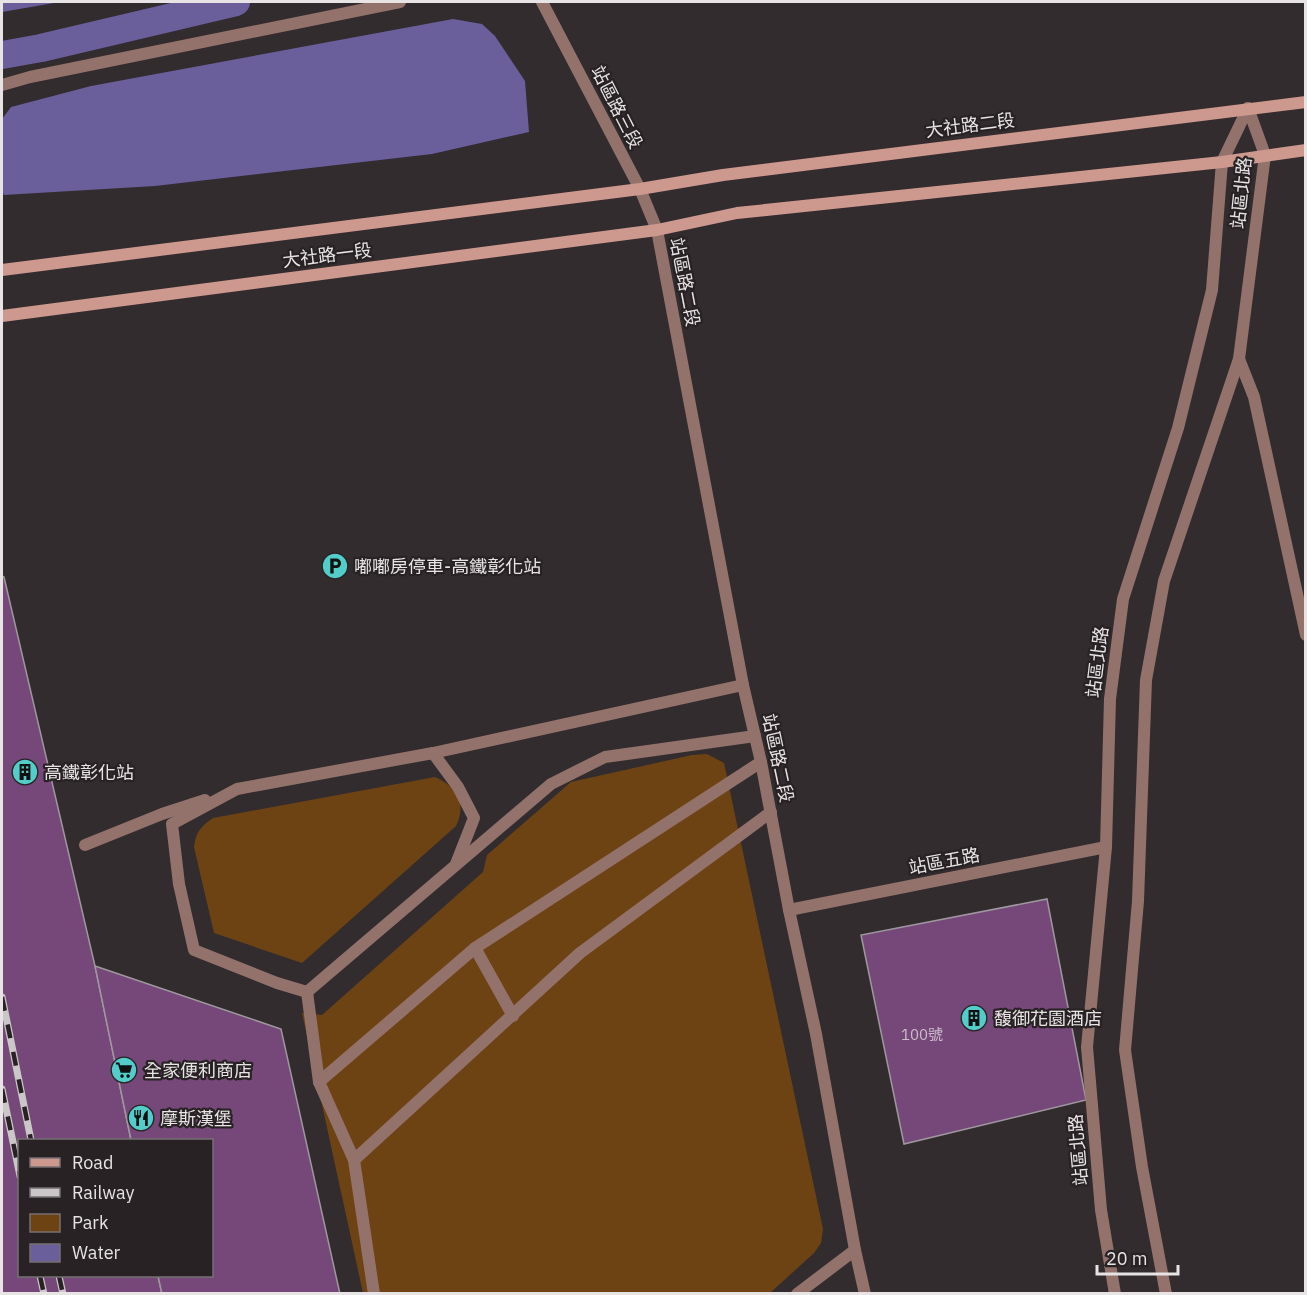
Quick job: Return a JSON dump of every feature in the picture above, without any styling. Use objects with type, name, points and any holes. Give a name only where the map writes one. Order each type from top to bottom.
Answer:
[{"type":"street","points":[[2,85],[30,77],[400,2]]},
{"type":"street","name":"站區路三段","points":[[542,2],[640,189],[657,230]]},
{"type":"street","name":"大社路二段","points":[[640,189],[723,175],[1305,102]]},
{"type":"street","name":"站區北路","points":[[1166,1293],[1142,1167],[1125,1050],[1138,901],[1146,680],[1164,581],[1239,359],[1265,155],[1248,108]]},
{"type":"street","name":"站區北路","points":[[1115,1293],[1101,1210],[1087,1047],[1106,847],[1110,699],[1123,599],[1178,428],[1212,290],[1222,162],[1248,108]]},
{"type":"street","points":[[657,230],[737,213],[1222,162],[1305,150]]},
{"type":"street","name":"大社路一段","points":[[2,270],[640,189]]},
{"type":"street","name":"大社路一段","points":[[2,316],[657,230]]},
{"type":"street","name":"站區路二段","points":[[657,230],[743,685],[761,762],[789,910],[816,1034],[855,1250],[865,1293]]},
{"type":"street","points":[[1239,359],[1254,397],[1305,635]]},
{"type":"street","points":[[85,845],[162,814],[237,789],[433,753],[743,685]]},
{"type":"street","points":[[308,992],[551,784],[605,757],[755,736]]},
{"type":"street","points":[[433,753],[458,787],[474,818],[456,866]]},
{"type":"street","points":[[319,1082],[475,948],[761,762]]},
{"type":"street","points":[[237,789],[172,824],[179,884],[194,950],[277,983],[308,992]]},
{"type":"street","points":[[354,1160],[580,953],[771,812]]},
{"type":"street","name":"站區五路","points":[[789,910],[1106,847]]},
{"type":"street","points":[[475,948],[513,1016]]},
{"type":"street","points":[[308,992],[319,1082],[354,1160],[374,1293]]},
{"type":"street","points":[[797,1293],[855,1250]]},
{"type":"green space","points":[[707,754],[724,763],[823,1229],[821,1243],[814,1253],[770,1293],[363,1293],[302,1013],[322,1015],[483,872],[487,855],[571,782],[692,755]]},
{"type":"green space","points":[[435,777],[449,786],[458,797],[460,810],[456,826],[302,963],[214,933],[194,847],[199,830],[213,818]]},
{"type":"water","points":[[2,2],[60,2],[2,12]]},
{"type":"water","points":[[453,19],[482,24],[495,36],[525,81],[529,132],[432,154],[155,186],[4,195],[2,191],[2,119],[11,107],[91,86]]},
{"type":"building","name":"高鐵彰化站","points":[[2,576],[95,966],[131,1139],[18,1139],[18,1277],[158,1277],[162,1294],[2,1294]]},
{"type":"building","name":"馥御花園酒店","points":[[1047,899],[1086,1100],[904,1144],[861,935]]},
{"type":"building","points":[[95,966],[281,1029],[340,1294],[162,1294],[158,1277],[213,1277],[213,1139],[131,1139]]},
{"type":"waterway","points":[[2,55],[236,2]]},
{"type":"railway","points":[[2,997],[31,1139]]},
{"type":"railway","points":[[2,1089],[18,1166]]},
{"type":"railway","points":[[40,1277],[44,1294]]},
{"type":"railway","points":[[59,1277],[63,1294]]},
{"type":"place","name":"嘟嘟房停車-高鐵彰化站","points":[[335,566]]},
{"type":"place","name":"高鐵彰化站","points":[[25,772]]},
{"type":"place","name":"馥御花園酒店","points":[[974,1018]]},
{"type":"place","name":"全家便利商店","points":[[124,1070]]},
{"type":"place","name":"摩斯漢堡","points":[[141,1118]]}]
